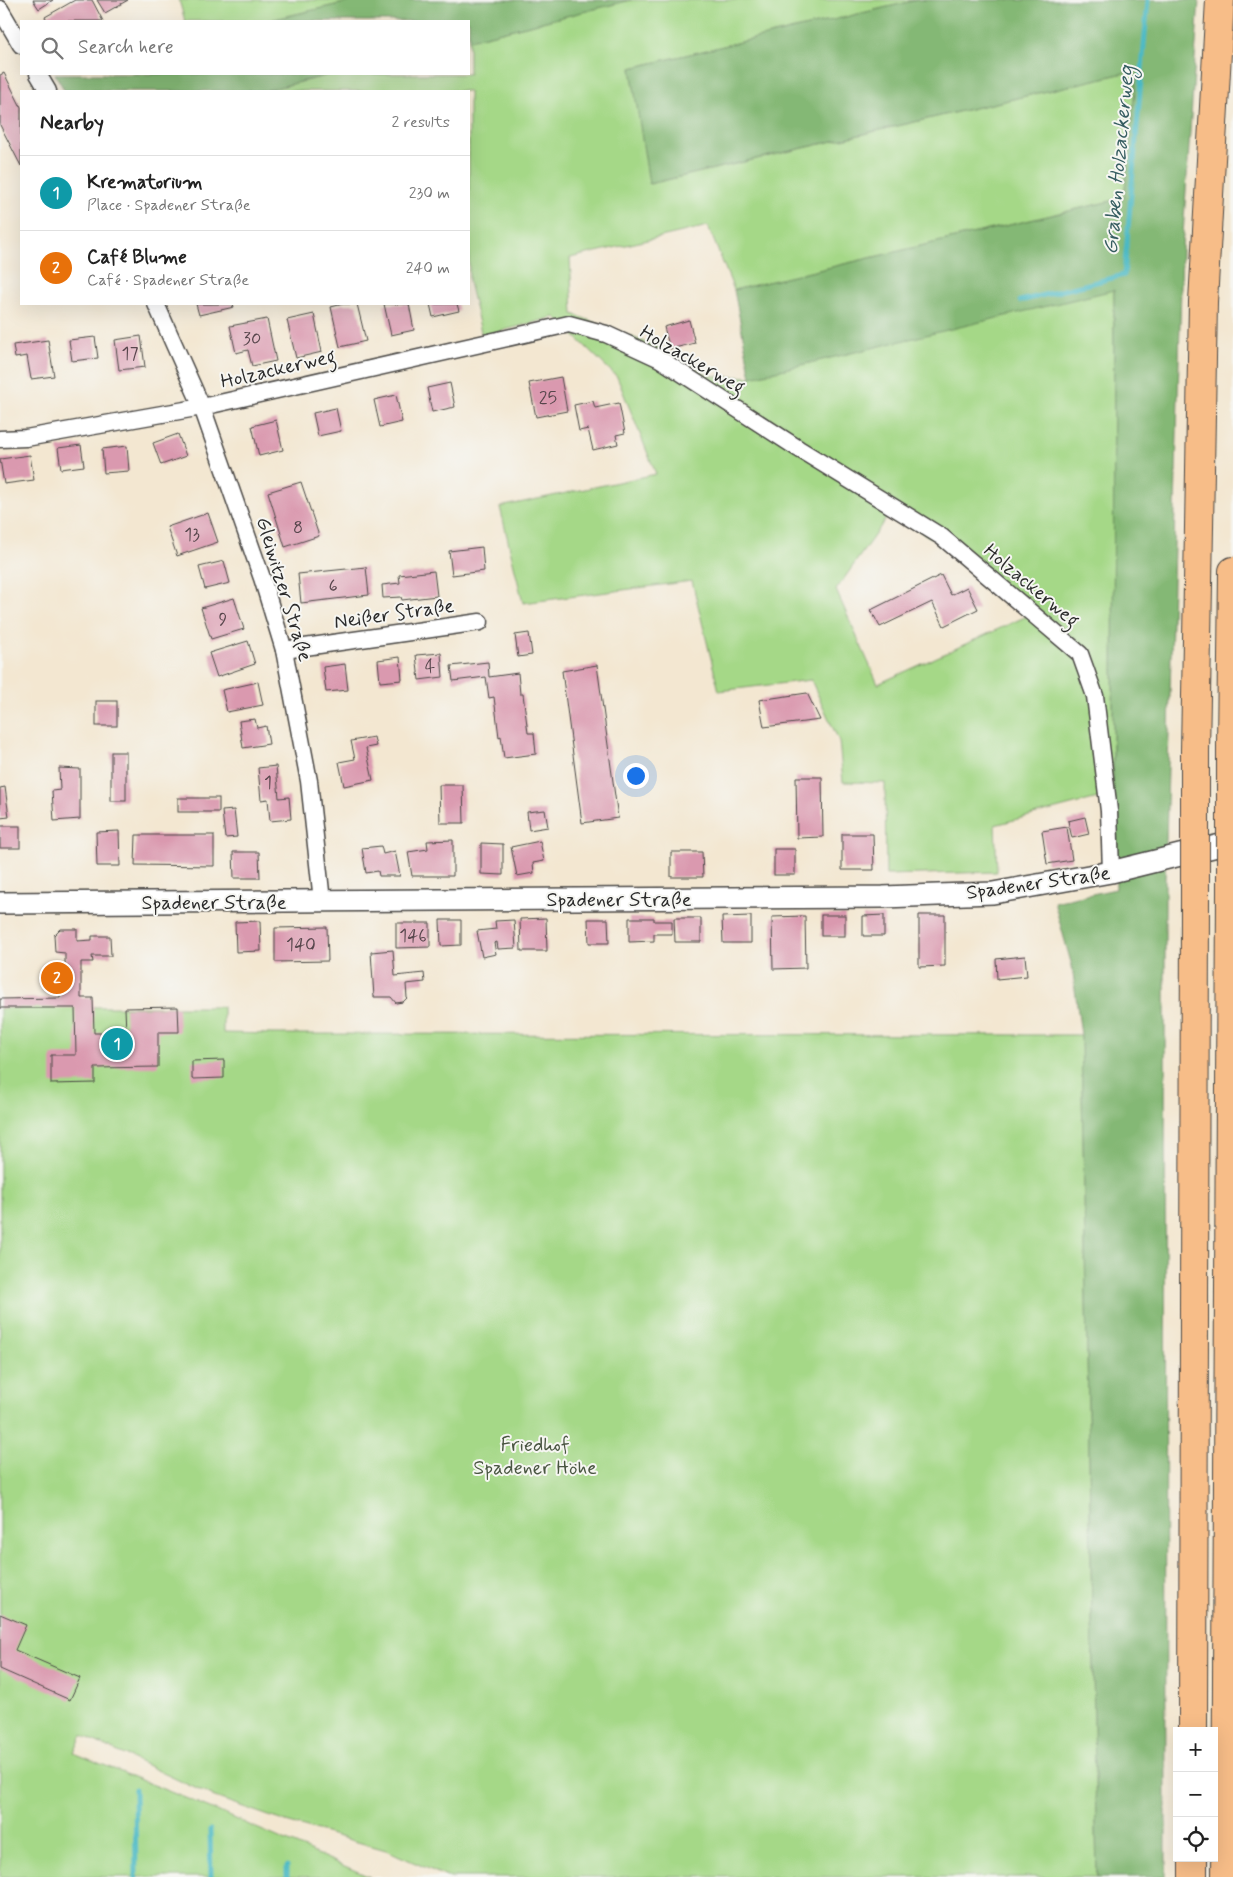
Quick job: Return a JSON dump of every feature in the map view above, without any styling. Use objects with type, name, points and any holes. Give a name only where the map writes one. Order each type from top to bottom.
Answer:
[{"type":"highway","points":[[1193,1727],[1196,752],[1203,302],[1220,0]]},
{"type":"highway","points":[[1226,1877],[1233,571]]},
{"type":"highway","points":[[1193,1862],[1193,1877]]},
{"type":"street","points":[[0,9],[20,43]]},
{"type":"street","points":[[39,75],[47,90]]},
{"type":"street","name":"Gleiwitzer Straße","points":[[156,305],[202,407],[262,578],[284,650],[309,781],[322,901]]},
{"type":"street","name":"Holzackerweg","points":[[0,439],[26,438],[202,407],[569,324],[606,334],[660,359],[799,449],[942,537],[1080,654],[1095,696],[1109,811],[1111,872]]},
{"type":"street","name":"Neißer Straße","points":[[284,650],[480,622]]},
{"type":"street","name":"Spadener Straße","points":[[0,903],[884,897],[993,893],[1111,872],[1233,842]]},
{"type":"green space","points":[[179,0],[357,0],[270,20],[185,20]]},
{"type":"green space","points":[[357,0],[631,0],[470,40],[470,20],[270,20]]},
{"type":"green space","points":[[631,0],[917,0],[631,68],[650,184],[1137,70],[1124,198],[734,290],[708,226],[570,258],[573,314],[660,348],[710,376],[751,377],[1114,289],[1113,794],[995,825],[997,872],[886,875],[885,783],[843,782],[839,741],[811,680],[719,691],[692,581],[523,603],[500,507],[656,474],[617,377],[555,317],[482,336],[470,286],[470,90],[267,90],[329,75],[470,75],[470,40]],"holes":[[[890,513],[941,544],[1027,616],[878,684],[836,590]]]},
{"type":"green space","points":[[917,0],[1199,0],[1182,249],[1165,880],[1166,1877],[1097,1877],[1081,1035],[1072,966],[1054,902],[1116,889],[1113,794],[1114,290],[751,377],[734,290],[1124,198],[1137,70],[649,184],[631,68]]},
{"type":"green space","points":[[56,75],[329,75],[267,90],[64,90]]},
{"type":"green space","name":"Friedhof Spadener Höhe","points":[[223,1007],[223,1033],[1081,1035],[1097,1877],[447,1877],[386,1850],[286,1822],[212,1796],[82,1735],[74,1753],[210,1808],[370,1877],[0,1877],[0,1008]]},
{"type":"building","points":[[33,0],[53,0],[39,9]]},
{"type":"building","points":[[75,0],[92,0],[102,20],[46,20],[45,17]]},
{"type":"building","points":[[97,0],[128,0],[105,13]]},
{"type":"building","points":[[4,73],[20,105],[20,164],[0,125],[0,75]]},
{"type":"building","points":[[196,305],[233,305],[234,307],[199,315]]},
{"type":"building","points":[[357,305],[366,341],[340,347],[331,307]]},
{"type":"building","points":[[384,305],[409,305],[414,330],[391,335]]},
{"type":"building","points":[[430,305],[457,305],[459,311],[433,317]]},
{"type":"building","points":[[314,314],[322,352],[296,358],[287,320]]},
{"type":"building","points":[[267,319],[276,361],[252,366],[248,350],[236,353],[230,326]]},
{"type":"building","points":[[689,320],[695,343],[670,349],[664,327]]},
{"type":"building","points":[[141,336],[145,367],[119,370],[115,340]]},
{"type":"building","points":[[95,337],[98,358],[72,361],[69,340]]},
{"type":"building","points":[[48,340],[54,376],[31,379],[27,356],[15,358],[13,345]]},
{"type":"building","points":[[561,377],[567,411],[536,417],[529,383]]},
{"type":"building","points":[[450,383],[455,407],[432,412],[427,388]]},
{"type":"building","points":[[396,395],[402,422],[380,427],[374,400]]},
{"type":"building","points":[[593,401],[595,408],[619,403],[625,433],[616,435],[618,444],[593,450],[588,429],[579,431],[574,405]]},
{"type":"building","points":[[336,408],[341,431],[318,436],[313,413]]},
{"type":"building","points":[[276,420],[283,450],[259,456],[252,426]]},
{"type":"building","points":[[178,434],[186,456],[161,465],[153,443]]},
{"type":"building","points":[[81,445],[84,466],[61,469],[58,448]]},
{"type":"building","points":[[127,446],[129,471],[104,473],[102,449]]},
{"type":"building","points":[[30,455],[34,480],[4,484],[0,459]]},
{"type":"building","points":[[301,482],[319,536],[285,547],[268,492]]},
{"type":"building","points":[[208,513],[218,542],[177,556],[167,527]]},
{"type":"building","points":[[482,547],[484,571],[452,575],[449,551]]},
{"type":"building","points":[[224,561],[230,583],[205,589],[199,567]]},
{"type":"building","points":[[366,567],[369,595],[301,603],[298,574]]},
{"type":"building","points":[[434,571],[437,596],[402,600],[401,597],[383,598],[382,585],[400,583],[399,575]]},
{"type":"building","points":[[941,575],[951,595],[967,587],[978,609],[944,626],[932,602],[880,627],[871,610]]},
{"type":"building","points":[[234,598],[244,629],[211,639],[201,608]]},
{"type":"building","points":[[529,633],[532,655],[518,657],[515,635]]},
{"type":"building","points":[[248,641],[255,664],[217,677],[209,653]]},
{"type":"building","points":[[441,653],[443,677],[419,680],[416,655]]},
{"type":"building","points":[[400,657],[402,680],[380,682],[378,660]]},
{"type":"building","points":[[488,662],[489,677],[518,673],[528,733],[534,733],[536,754],[504,758],[501,736],[499,737],[494,697],[489,698],[486,677],[453,681],[451,666]]},
{"type":"building","points":[[345,664],[348,690],[326,692],[323,667]]},
{"type":"building","points":[[597,665],[618,818],[582,823],[562,671]]},
{"type":"building","points":[[258,682],[263,705],[227,712],[222,690]]},
{"type":"building","points":[[807,693],[820,720],[764,727],[759,700]]},
{"type":"building","points":[[96,701],[117,701],[117,726],[96,726]]},
{"type":"building","points":[[255,719],[257,728],[266,726],[269,744],[243,748],[239,721]]},
{"type":"building","points":[[374,737],[376,746],[366,748],[373,780],[344,786],[339,762],[355,759],[351,741]]},
{"type":"building","points":[[111,752],[126,752],[126,801],[111,801]]},
{"type":"building","points":[[276,766],[279,798],[289,797],[291,819],[270,821],[268,799],[261,800],[258,768]]},
{"type":"building","points":[[59,768],[80,769],[80,819],[54,821],[52,791],[60,790]]},
{"type":"building","points":[[796,777],[822,777],[823,837],[797,838]]},
{"type":"building","points":[[439,785],[463,785],[464,823],[440,823]]},
{"type":"building","points":[[5,787],[9,817],[0,818],[0,788]]},
{"type":"building","points":[[178,798],[219,798],[219,812],[178,812]]},
{"type":"building","points":[[234,810],[237,837],[225,838],[222,811]]},
{"type":"building","points":[[545,810],[548,827],[529,830],[527,812]]},
{"type":"building","points":[[1085,817],[1089,834],[1072,838],[1068,821]]},
{"type":"building","points":[[0,826],[20,826],[20,848],[0,848]]},
{"type":"building","points":[[1067,827],[1072,860],[1047,864],[1042,831]]},
{"type":"building","points":[[119,831],[120,866],[97,866],[96,832]]},
{"type":"building","points":[[842,834],[873,834],[874,870],[842,870]]},
{"type":"building","points":[[136,835],[214,835],[214,866],[135,865]]},
{"type":"building","points":[[453,840],[453,876],[412,876],[408,852],[428,849],[427,841]]},
{"type":"building","points":[[540,841],[544,861],[533,863],[534,873],[517,876],[511,847]]},
{"type":"building","points":[[481,843],[503,844],[503,875],[481,874]]},
{"type":"building","points":[[381,846],[383,854],[395,851],[400,876],[379,876],[378,871],[366,873],[362,848]]},
{"type":"building","points":[[774,849],[795,849],[795,875],[774,875]]},
{"type":"building","points":[[233,852],[259,852],[260,878],[234,878]]},
{"type":"building","points":[[671,852],[702,852],[703,877],[671,877]]},
{"type":"building","points":[[821,915],[845,915],[845,936],[821,936]]},
{"type":"building","points":[[884,915],[884,936],[863,936],[863,916]]},
{"type":"building","points":[[919,915],[945,915],[945,966],[919,967]]},
{"type":"building","points":[[751,916],[751,943],[723,943],[722,917]]},
{"type":"building","points":[[805,916],[806,968],[773,969],[772,917]]},
{"type":"building","points":[[546,918],[547,951],[521,951],[520,919]]},
{"type":"building","points":[[629,918],[654,918],[654,921],[672,921],[672,934],[654,934],[654,941],[629,942]]},
{"type":"building","points":[[674,918],[701,918],[701,942],[675,942]]},
{"type":"building","points":[[588,919],[608,919],[609,943],[589,943]]},
{"type":"building","points":[[440,920],[461,920],[461,945],[441,946]]},
{"type":"building","points":[[514,920],[516,948],[498,949],[497,942],[494,943],[496,954],[482,957],[477,931],[496,929],[495,921]]},
{"type":"building","points":[[260,921],[261,951],[236,952],[235,922]]},
{"type":"building","points":[[396,923],[430,923],[430,947],[396,948]]},
{"type":"building","points":[[327,927],[328,961],[275,962],[275,928]]},
{"type":"building","points":[[60,929],[77,929],[77,941],[92,940],[92,936],[110,936],[111,956],[92,956],[93,962],[81,962],[81,998],[93,998],[94,1033],[126,1033],[125,1008],[178,1007],[179,1032],[158,1032],[158,1067],[95,1068],[95,1083],[51,1084],[51,1055],[76,1055],[75,1008],[0,1008],[0,999],[60,998],[60,988],[53,988],[53,971],[65,971],[65,953],[55,952],[54,935]]},
{"type":"building","points":[[393,950],[395,976],[424,973],[425,982],[406,984],[407,998],[403,1002],[396,1003],[391,997],[374,997],[371,952]]},
{"type":"building","points":[[1025,956],[1027,976],[997,979],[996,959]]},
{"type":"building","points":[[224,1060],[224,1078],[192,1079],[192,1061]]},
{"type":"building","points":[[0,1614],[26,1625],[15,1650],[80,1678],[70,1700],[0,1669]]},
{"type":"waterway","name":"Graben Holzackerweg","points":[[1020,301],[1124,275],[1148,0]]},
{"type":"waterway","points":[[135,1789],[136,1877]]},
{"type":"waterway","points":[[210,1830],[211,1877]]},
{"type":"waterway","points":[[287,1866],[287,1877]]},
{"type":"place","name":"Café Blume","points":[[57,978]]},
{"type":"place","name":"Krematorium","points":[[117,1044]]}]
